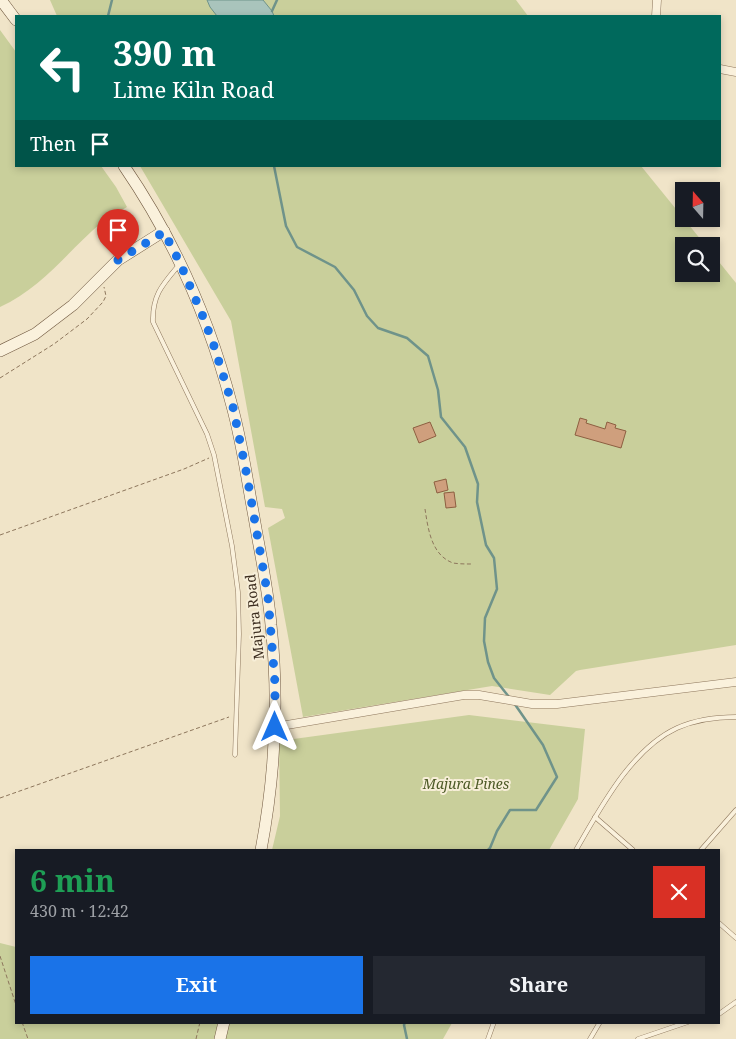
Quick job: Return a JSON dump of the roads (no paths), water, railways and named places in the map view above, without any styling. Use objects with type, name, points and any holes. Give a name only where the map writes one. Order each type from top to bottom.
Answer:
[{"type":"street","points":[[1,0],[15,19]]},
{"type":"street","points":[[656,15],[657,0]]},
{"type":"street","points":[[721,69],[736,72]]},
{"type":"street","name":"Majura Road","points":[[125,167],[141,191],[180,263],[214,346],[238,430],[268,597],[275,683],[275,727],[270,792],[261,849]]},
{"type":"street","points":[[0,351],[35,334],[73,304],[127,253],[164,232]]},
{"type":"street","points":[[275,727],[464,695],[479,695],[532,704],[549,704],[736,682]]},
{"type":"street","points":[[220,1039],[224,1024]]},
{"type":"lane","points":[[180,263],[162,285],[152,306],[152,322],[207,434],[214,455],[232,546],[238,592],[239,634],[235,755]]},
{"type":"lane","points":[[577,849],[595,817],[634,762],[659,739],[674,729],[693,722],[736,717]]},
{"type":"lane","points":[[703,849],[736,810]]},
{"type":"lane","points":[[595,817],[632,849]]},
{"type":"lane","points":[[720,924],[736,938]]},
{"type":"lane","points":[[720,1013],[736,1002]]},
{"type":"lane","points":[[488,1039],[493,1024]]},
{"type":"lane","points":[[590,1039],[599,1024]]},
{"type":"lane","points":[[638,1039],[682,1024]]},
{"type":"water","points":[[207,0],[263,0],[274,15],[216,15]]},
{"type":"waterway","points":[[108,15],[112,0]]},
{"type":"waterway","points":[[272,11],[277,0]]},
{"type":"waterway","points":[[274,167],[286,226],[297,247],[335,267],[354,290],[367,316],[378,328],[407,338],[428,356],[438,390],[441,417],[465,447],[478,484],[477,502],[486,545],[494,558],[497,589],[485,618],[484,641],[488,662],[494,678],[509,697]]},
{"type":"waterway","points":[[489,849],[510,810],[536,810],[557,777],[543,745],[514,703]]},
{"type":"waterway","points":[[404,1024],[407,1039]]},
{"type":"park label","name":"Majura Pines","points":[[466,783]]}]
